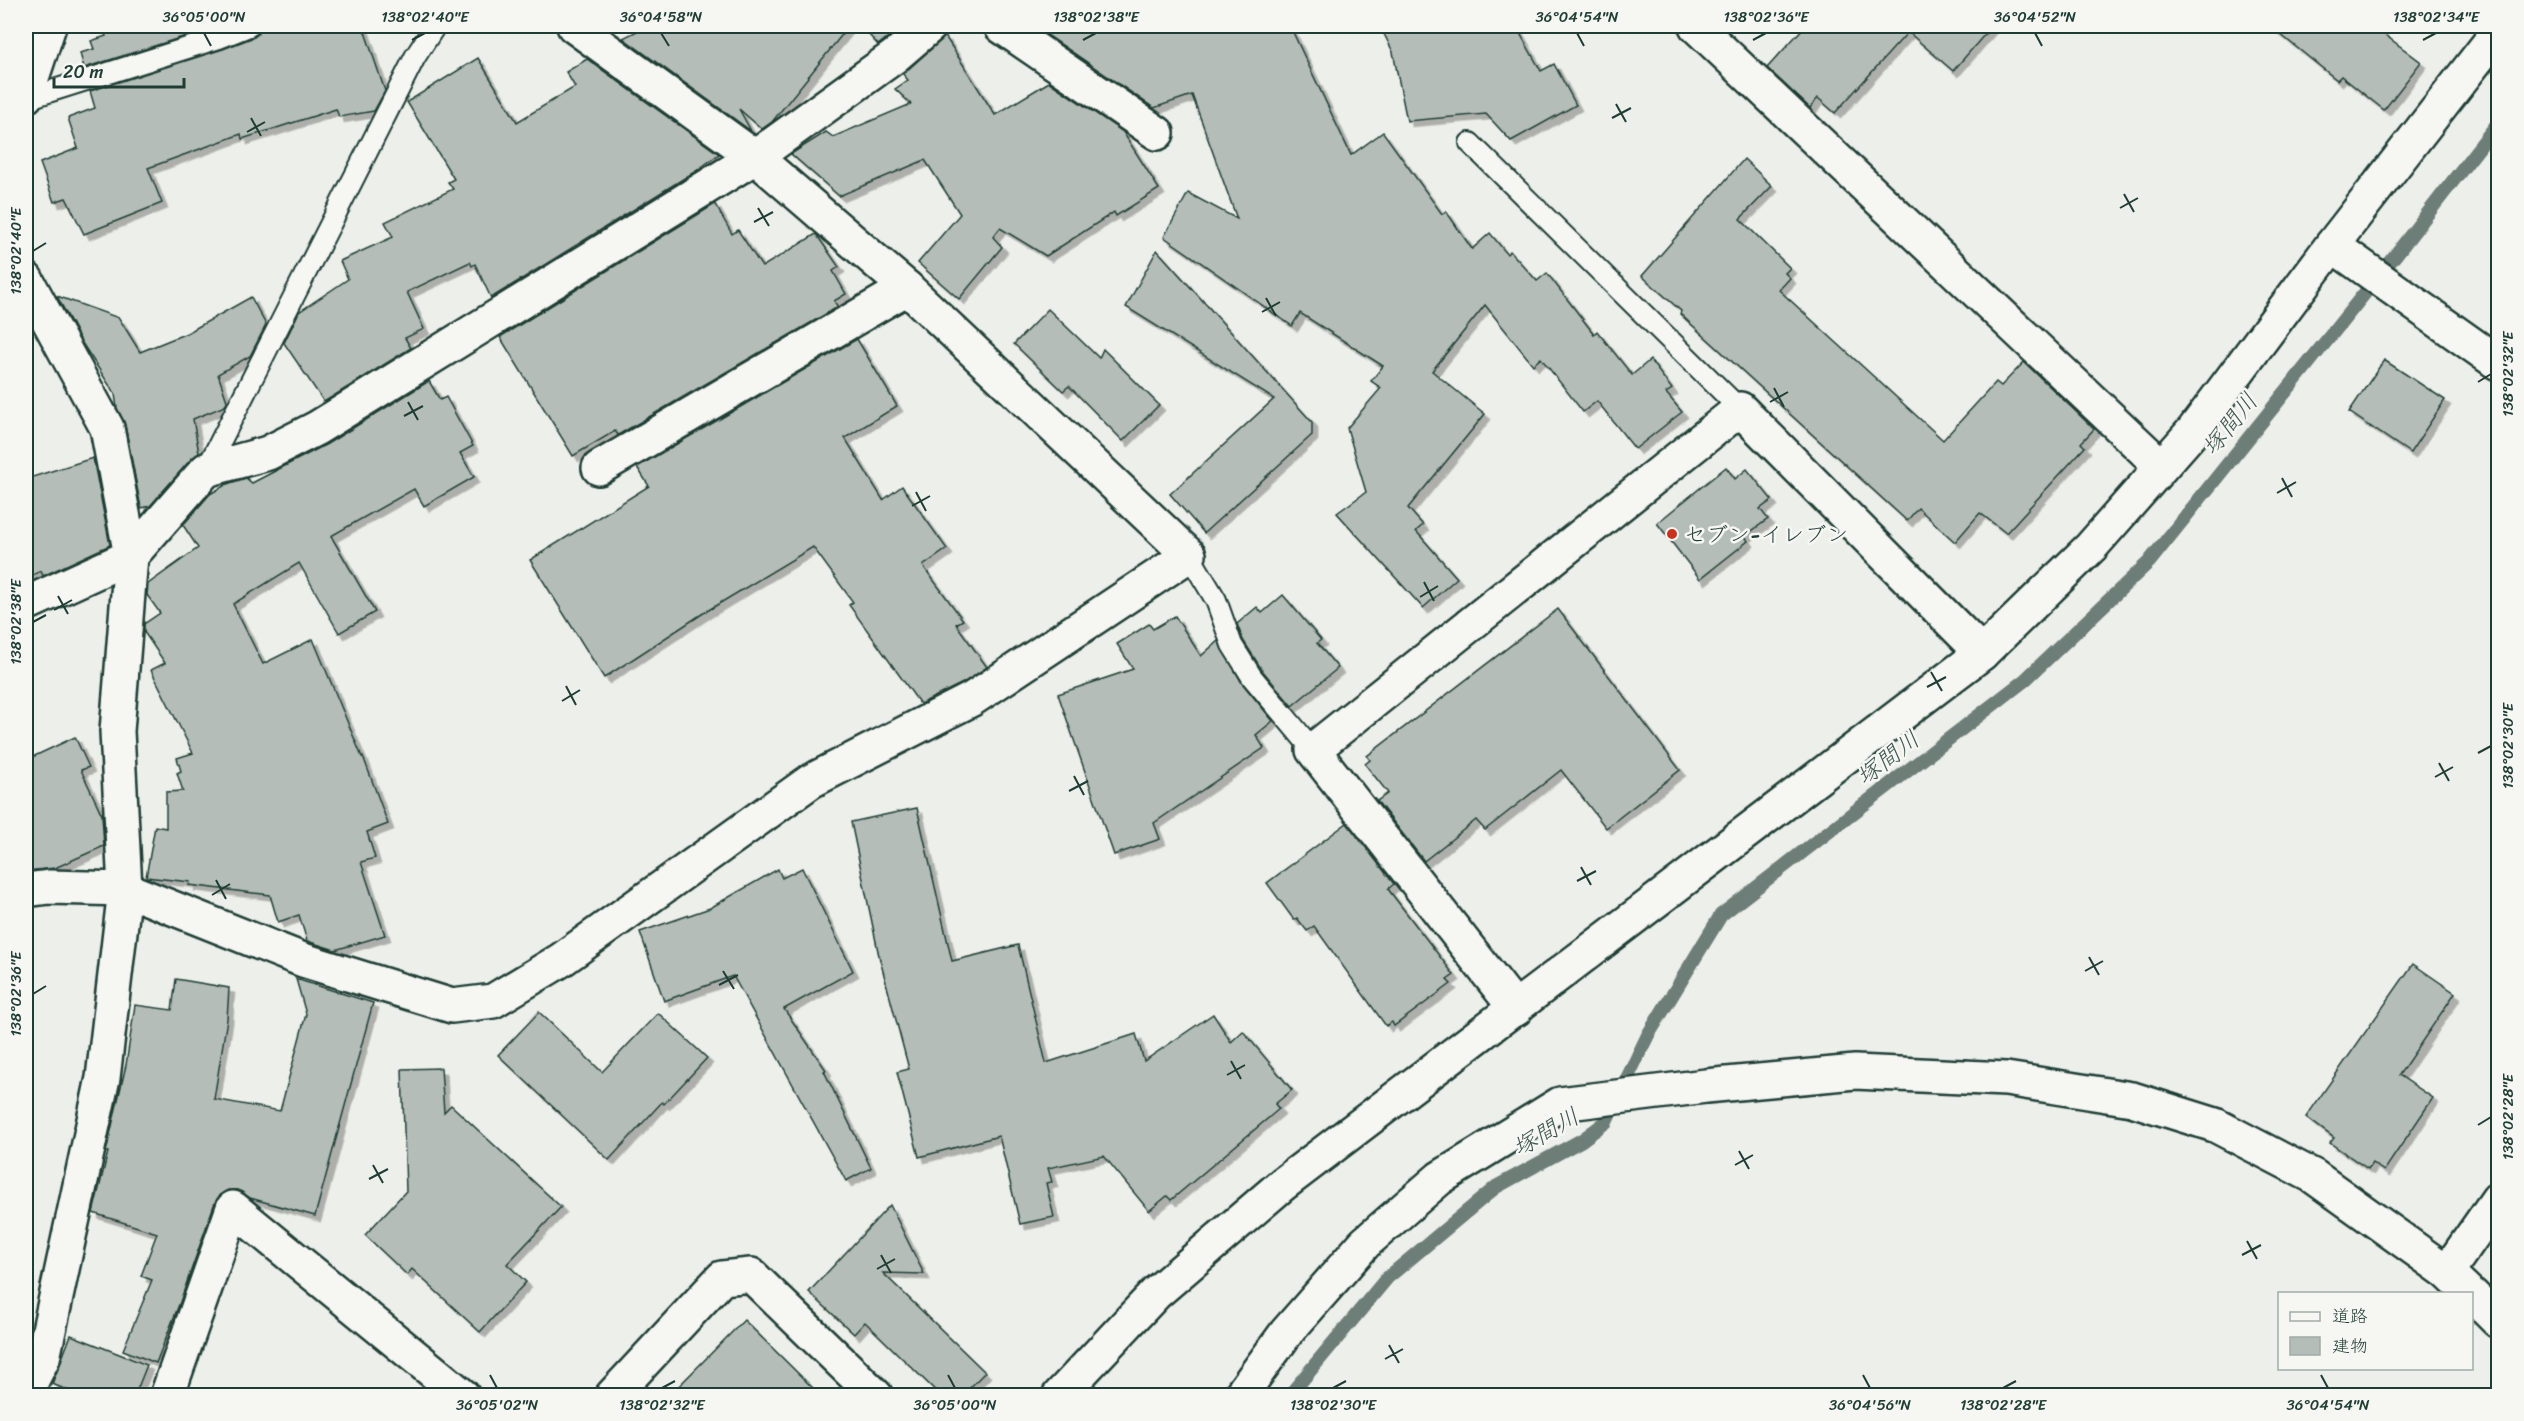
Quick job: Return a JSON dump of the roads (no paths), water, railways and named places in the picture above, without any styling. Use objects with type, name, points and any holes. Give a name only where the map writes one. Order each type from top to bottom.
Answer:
[{"type":"main road","points":[[26,98],[49,26]]},
{"type":"main road","points":[[26,890],[49,887],[125,889],[303,960],[452,1006],[493,1001],[561,960],[811,781],[972,699],[1189,555],[907,288],[755,157],[574,26]]},
{"type":"main road","points":[[26,604],[131,556],[206,470],[268,453],[317,428],[755,157],[896,56],[930,26]]},
{"type":"main road","points":[[1001,26],[1157,133]]},
{"type":"main road","points":[[1696,26],[2161,466]]},
{"type":"main road","points":[[1059,1395],[1156,1293],[1283,1184],[1982,653],[2091,547],[2193,431],[2332,245],[2499,32]]},
{"type":"main road","points":[[2332,245],[2398,294],[2499,363]]},
{"type":"main road","points":[[26,279],[107,428],[131,556],[117,731],[125,889],[103,1078],[43,1358],[26,1392]]},
{"type":"main road","points":[[599,468],[907,288]]},
{"type":"main road","points":[[1516,1009],[1313,750],[1740,410],[1982,653]]},
{"type":"main road","points":[[1240,1395],[1286,1333],[1365,1243],[1440,1178],[1560,1104],[1855,1072],[2006,1078],[2132,1099],[2215,1125],[2313,1176],[2463,1287],[2499,1199]]},
{"type":"main road","points":[[167,1395],[234,1208],[463,1395]]},
{"type":"main road","points":[[612,1395],[722,1278],[751,1275],[876,1395]]},
{"type":"main road","points":[[2473,1296],[2499,1321]]},
{"type":"lane","points":[[26,98],[219,38],[249,26]]},
{"type":"lane","points":[[206,470],[415,57],[435,26]]},
{"type":"lane","points":[[1470,143],[1740,410]]},
{"type":"lane","points":[[1189,555],[1216,600],[1232,645],[1252,677],[1313,750]]},
{"type":"waterway","name":"塚間川","points":[[1289,1396],[1387,1278],[1496,1187],[1582,1140],[1606,1122],[1648,1035],[1721,915],[2025,680],[2149,562],[2397,253],[2498,123]]},
{"type":"place","name":"セブン-イレブン","points":[[1672,534]]}]
